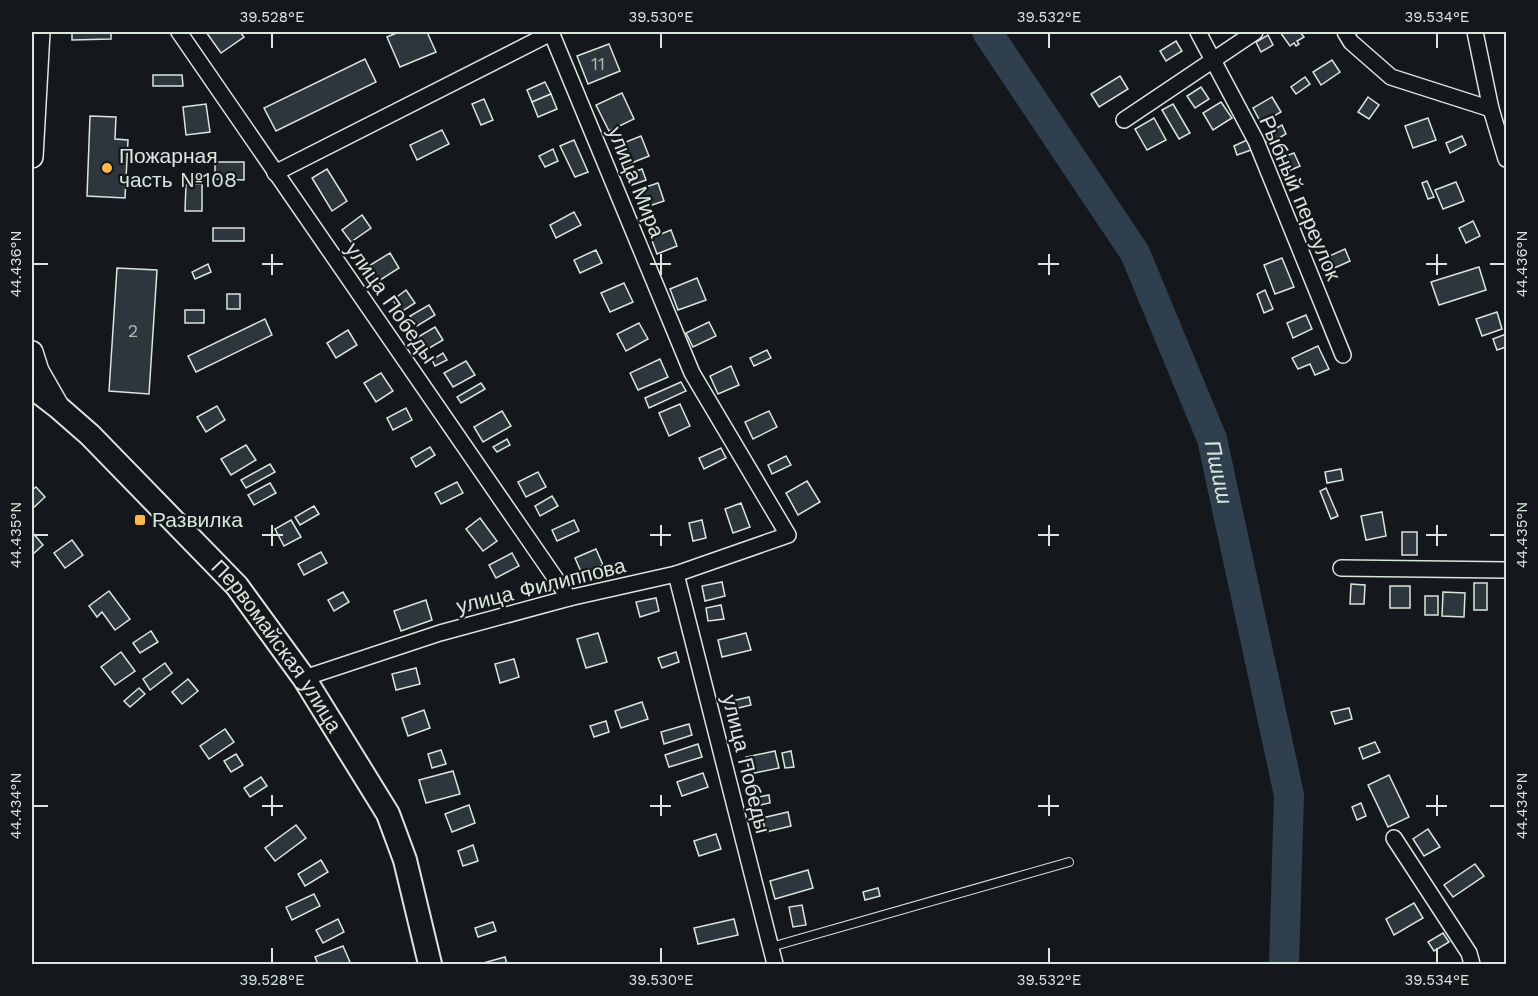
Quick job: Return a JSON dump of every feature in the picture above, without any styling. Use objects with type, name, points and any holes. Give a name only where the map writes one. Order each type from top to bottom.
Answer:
[{"type":"main road","points":[[32,157],[39,32]]},
{"type":"main road","points":[[32,352],[38,371],[58,407]]},
{"type":"main road","name":"Первомайская улица","points":[[32,387],[90,435],[237,586],[304,678],[388,814],[405,860],[430,964]]},
{"type":"street","name":"улица Победы","points":[[179,32],[569,598]]},
{"type":"street","name":"улица Мира","points":[[275,173],[551,32],[692,373],[788,535]]},
{"type":"street","name":"Рыбный переулок","points":[[1198,32],[1256,141],[1342,356]]},
{"type":"street","points":[[1124,120],[1255,32]]},
{"type":"street","points":[[1345,32],[1351,42],[1391,77],[1491,109]]},
{"type":"street","points":[[1475,32],[1491,109],[1506,159]]},
{"type":"street","name":"улица Филиппова","points":[[304,678],[440,633],[569,598],[676,574],[788,535]]},
{"type":"street","points":[[1341,568],[1506,570]]},
{"type":"street","name":"улица Победы","points":[[676,574],[775,964]]},
{"type":"street","points":[[1394,838],[1469,953],[1472,964]]},
{"type":"lane","points":[[771,947],[1069,862]]},
{"type":"building","points":[[72,32],[111,32],[111,39],[72,40]]},
{"type":"building","points":[[206,32],[240,32],[244,37],[221,53]]},
{"type":"building","points":[[399,32],[427,32],[436,52],[400,67],[387,37]]},
{"type":"building","points":[[1280,32],[1300,32],[1304,37],[1297,41],[1299,44],[1296,46],[1294,43],[1290,46]]},
{"type":"building","points":[[1268,35],[1273,45],[1261,52],[1256,42]]},
{"type":"building","points":[[1176,41],[1182,51],[1166,61],[1160,51]]},
{"type":"building","points":[[609,44],[620,71],[588,84],[577,56]]},
{"type":"building","points":[[365,59],[376,82],[276,131],[264,108]]},
{"type":"building","points":[[1332,60],[1340,72],[1321,85],[1313,72]]},
{"type":"building","points":[[153,75],[182,75],[183,86],[153,86]]},
{"type":"building","points":[[1120,76],[1128,89],[1099,107],[1091,94]]},
{"type":"building","points":[[1305,77],[1310,84],[1296,94],[1291,87]]},
{"type":"building","points":[[545,82],[551,94],[532,102],[527,90]]},
{"type":"building","points":[[1201,87],[1209,99],[1195,108],[1187,96]]},
{"type":"building","points":[[622,93],[634,119],[609,131],[596,105]]},
{"type":"building","points":[[551,94],[557,109],[538,117],[532,102]]},
{"type":"building","points":[[1272,97],[1281,112],[1261,123],[1253,108]]},
{"type":"building","points":[[1368,97],[1379,105],[1369,119],[1358,112]]},
{"type":"building","points":[[484,99],[493,120],[481,125],[472,104]]},
{"type":"building","points":[[1221,102],[1232,118],[1213,130],[1203,113]]},
{"type":"building","points":[[206,104],[210,132],[186,135],[183,107]]},
{"type":"building","points":[[1173,104],[1190,133],[1179,139],[1162,110]]},
{"type":"building","name":"Пожарная часть №108","points":[[90,116],[116,117],[115,139],[128,140],[125,198],[87,196]]},
{"type":"building","points":[[1154,118],[1166,140],[1147,150],[1135,129]]},
{"type":"building","points":[[1428,118],[1436,140],[1413,148],[1405,126]]},
{"type":"building","points":[[1282,125],[1286,134],[1268,144],[1264,135]]},
{"type":"building","points":[[442,130],[449,144],[417,160],[410,145]]},
{"type":"building","points":[[641,136],[649,156],[624,166],[616,146]]},
{"type":"building","points":[[1462,136],[1466,145],[1450,153],[1446,143]]},
{"type":"building","points":[[574,140],[588,172],[575,177],[560,146]]},
{"type":"building","points":[[1247,140],[1251,150],[1237,155],[1234,146]]},
{"type":"building","points":[[553,149],[558,161],[545,167],[539,156]]},
{"type":"building","points":[[1294,153],[1300,166],[1286,172],[1281,158]]},
{"type":"building","points":[[215,162],[244,162],[244,180],[215,179]]},
{"type":"building","points":[[327,169],[347,201],[332,211],[312,178]]},
{"type":"building","points":[[642,169],[646,180],[632,185],[628,174]]},
{"type":"building","points":[[1427,181],[1434,197],[1428,199],[1422,183]]},
{"type":"building","points":[[1456,182],[1464,201],[1443,209],[1435,190]]},
{"type":"building","points":[[658,183],[664,201],[640,209],[634,191]]},
{"type":"building","points":[[186,184],[202,184],[202,211],[185,211]]},
{"type":"building","points":[[574,212],[581,225],[556,238],[550,225]]},
{"type":"building","points":[[362,215],[371,228],[351,242],[342,230]]},
{"type":"building","points":[[1473,221],[1480,236],[1466,243],[1459,228]]},
{"type":"building","points":[[213,228],[244,228],[244,241],[213,241]]},
{"type":"building","points":[[671,230],[677,246],[657,254],[651,238]]},
{"type":"building","points":[[1345,249],[1350,261],[1330,270],[1325,258]]},
{"type":"building","points":[[596,250],[602,263],[580,273],[574,260]]},
{"type":"building","points":[[390,253],[399,268],[377,282],[367,267]]},
{"type":"building","points":[[1282,258],[1294,287],[1275,294],[1264,265]]},
{"type":"building","points":[[208,264],[211,272],[195,279],[192,272]]},
{"type":"building","points":[[1479,267],[1486,290],[1439,305],[1431,282]]},
{"type":"building","points":[[117,268],[157,270],[149,394],[109,391]]},
{"type":"building","points":[[697,278],[706,300],[678,310],[670,289]]},
{"type":"building","points":[[624,283],[633,302],[610,312],[601,293]]},
{"type":"building","points":[[406,290],[415,303],[401,312],[393,300]]},
{"type":"building","points":[[1265,290],[1273,309],[1264,313],[1257,294]]},
{"type":"building","points":[[227,294],[240,294],[240,309],[227,309]]},
{"type":"building","points":[[429,305],[435,315],[417,326],[410,316]]},
{"type":"building","points":[[185,310],[204,310],[204,323],[185,323]]},
{"type":"building","points":[[1497,312],[1502,329],[1482,336],[1476,319]]},
{"type":"building","points":[[1306,315],[1312,329],[1293,338],[1287,323]]},
{"type":"building","points":[[265,319],[272,335],[196,372],[188,356]]},
{"type":"building","points":[[709,322],[716,336],[693,347],[686,333]]},
{"type":"building","points":[[639,323],[648,339],[626,351],[617,334]]},
{"type":"building","points":[[435,327],[443,340],[426,350],[418,337]]},
{"type":"building","points":[[348,330],[357,345],[336,358],[327,343]]},
{"type":"building","points":[[1506,334],[1506,347],[1497,350],[1493,339]]},
{"type":"building","points":[[1318,346],[1329,369],[1315,375],[1310,364],[1298,369],[1292,358]]},
{"type":"building","points":[[767,350],[771,358],[754,366],[750,358]]},
{"type":"building","points":[[443,353],[447,360],[435,366],[432,360]]},
{"type":"building","points":[[660,359],[668,377],[638,390],[630,373]]},
{"type":"building","points":[[466,361],[475,375],[453,387],[444,373]]},
{"type":"building","points":[[731,366],[739,385],[718,394],[710,376]]},
{"type":"building","points":[[381,373],[393,391],[376,402],[364,383]]},
{"type":"building","points":[[681,382],[686,391],[649,408],[645,398]]},
{"type":"building","points":[[481,383],[485,389],[461,403],[457,397]]},
{"type":"building","points":[[680,404],[690,426],[669,436],[659,413]]},
{"type":"building","points":[[217,406],[225,420],[206,432],[197,417]]},
{"type":"building","points":[[406,408],[412,420],[393,430],[387,418]]},
{"type":"building","points":[[502,411],[511,426],[483,442],[474,427]]},
{"type":"building","points":[[769,411],[777,427],[753,439],[745,422]]},
{"type":"building","points":[[507,439],[510,445],[497,452],[493,447]]},
{"type":"building","points":[[246,445],[256,460],[231,475],[221,459]]},
{"type":"building","points":[[430,447],[435,455],[416,467],[411,458]]},
{"type":"building","points":[[721,448],[726,458],[704,469],[699,458]]},
{"type":"building","points":[[786,456],[791,465],[772,474],[768,465]]},
{"type":"building","points":[[270,464],[275,472],[246,488],[241,480]]},
{"type":"building","points":[[1341,469],[1343,480],[1327,483],[1325,472]]},
{"type":"building","points":[[538,472],[546,487],[526,497],[518,482]]},
{"type":"building","points":[[807,481],[820,502],[798,515],[786,493]]},
{"type":"building","points":[[457,482],[463,493],[441,504],[435,493]]},
{"type":"building","points":[[270,483],[276,493],[254,505],[248,495]]},
{"type":"building","points":[[36,487],[45,497],[32,509],[32,490]]},
{"type":"building","points":[[1326,488],[1338,516],[1331,519],[1320,491]]},
{"type":"building","points":[[552,496],[558,506],[540,516],[535,506]]},
{"type":"building","points":[[741,503],[750,527],[733,533],[725,509]]},
{"type":"building","points":[[314,506],[319,514],[300,525],[295,517]]},
{"type":"building","points":[[1382,512],[1386,536],[1366,540],[1361,516]]},
{"type":"building","points":[[480,518],[497,541],[483,551],[466,529]]},
{"type":"building","points":[[291,520],[301,537],[284,546],[275,529]]},
{"type":"building","points":[[574,520],[579,531],[557,541],[552,530]]},
{"type":"building","points":[[702,520],[706,538],[693,541],[689,523]]},
{"type":"building","points":[[32,532],[43,545],[32,555]]},
{"type":"building","points":[[1402,532],[1417,532],[1417,555],[1402,555]]},
{"type":"building","points":[[72,540],[83,555],[65,568],[54,553]]},
{"type":"building","points":[[596,549],[603,565],[582,574],[575,558]]},
{"type":"building","points":[[321,552],[327,563],[304,575],[298,564]]},
{"type":"building","points":[[512,553],[519,566],[496,578],[489,565]]},
{"type":"building","points":[[722,582],[725,596],[705,601],[702,586]]},
{"type":"building","points":[[1474,583],[1487,583],[1487,610],[1474,610]]},
{"type":"building","points":[[1351,584],[1365,585],[1364,604],[1350,604]]},
{"type":"building","points":[[1390,586],[1410,586],[1410,608],[1390,608]]},
{"type":"building","points":[[109,591],[130,619],[115,630],[102,612],[97,617],[89,606]]},
{"type":"building","points":[[343,592],[349,602],[334,611],[328,600]]},
{"type":"building","points":[[1443,592],[1465,593],[1464,617],[1442,616]]},
{"type":"building","points":[[1425,596],[1438,596],[1438,615],[1425,615]]},
{"type":"building","points":[[656,598],[659,611],[640,617],[636,602]]},
{"type":"building","points":[[426,600],[432,620],[401,631],[394,611]]},
{"type":"building","points":[[721,605],[724,619],[708,621],[706,608]]},
{"type":"building","points":[[151,631],[158,642],[140,653],[133,643]]},
{"type":"building","points":[[598,633],[607,662],[586,668],[577,639]]},
{"type":"building","points":[[746,633],[751,650],[722,657],[718,640]]},
{"type":"building","points":[[121,652],[135,671],[115,685],[101,667]]},
{"type":"building","points":[[676,652],[679,662],[662,668],[658,658]]},
{"type":"building","points":[[514,659],[519,677],[500,683],[495,664]]},
{"type":"building","points":[[165,663],[172,673],[150,690],[143,679]]},
{"type":"building","points":[[416,668],[420,684],[396,690],[392,674]]},
{"type":"building","points":[[188,679],[198,691],[182,704],[172,692]]},
{"type":"building","points":[[139,688],[145,694],[130,707],[124,701]]},
{"type":"building","points":[[749,697],[751,705],[734,709],[732,701]]},
{"type":"building","points":[[642,702],[648,719],[621,728],[615,711]]},
{"type":"building","points":[[1349,708],[1352,719],[1335,724],[1331,712]]},
{"type":"building","points":[[424,710],[430,728],[408,736],[402,718]]},
{"type":"building","points":[[606,721],[609,732],[594,737],[590,726]]},
{"type":"building","points":[[689,724],[692,735],[664,744],[661,732]]},
{"type":"building","points":[[225,729],[234,742],[209,759],[200,746]]},
{"type":"building","points":[[1375,742],[1380,752],[1363,759],[1359,748]]},
{"type":"building","points":[[698,744],[702,757],[669,767],[665,755]]},
{"type":"building","points":[[441,750],[446,764],[432,768],[428,754]]},
{"type":"building","points":[[775,751],[779,768],[750,774],[746,757]]},
{"type":"building","points":[[791,751],[794,767],[785,768],[782,753]]},
{"type":"building","points":[[236,754],[243,765],[231,772],[224,761]]},
{"type":"building","points":[[453,771],[460,794],[426,803],[419,780]]},
{"type":"building","points":[[703,773],[708,787],[682,796],[677,782]]},
{"type":"building","points":[[1389,775],[1409,817],[1388,827],[1368,785]]},
{"type":"building","points":[[261,777],[267,786],[250,797],[244,788]]},
{"type":"building","points":[[769,795],[770,803],[755,806],[753,798]]},
{"type":"building","points":[[1361,803],[1366,816],[1357,820],[1352,807]]},
{"type":"building","points":[[469,805],[475,823],[452,832],[445,814]]},
{"type":"building","points":[[788,812],[791,826],[766,832],[762,818]]},
{"type":"building","points":[[296,825],[306,838],[275,861],[265,848]]},
{"type":"building","points":[[1428,829],[1440,847],[1424,856],[1413,839]]},
{"type":"building","points":[[716,834],[721,849],[699,856],[694,841]]},
{"type":"building","points":[[473,845],[478,861],[463,866],[458,851]]},
{"type":"building","points":[[321,860],[328,872],[305,886],[298,874]]},
{"type":"building","points":[[1475,864],[1484,876],[1453,897],[1444,885]]},
{"type":"building","points":[[808,870],[813,888],[775,899],[770,881]]},
{"type":"building","points":[[878,888],[880,896],[865,900],[863,892]]},
{"type":"building","points":[[314,894],[320,906],[292,920],[286,907]]},
{"type":"building","points":[[1414,903],[1423,918],[1394,935],[1386,919]]},
{"type":"building","points":[[802,905],[806,925],[793,927],[789,907]]},
{"type":"building","points":[[338,919],[344,932],[323,943],[316,930]]},
{"type":"building","points":[[734,919],[738,935],[698,944],[694,928]]},
{"type":"building","points":[[493,922],[496,931],[478,937],[475,928]]},
{"type":"building","points":[[1443,933],[1449,942],[1434,951],[1428,942]]},
{"type":"building","points":[[343,946],[350,962],[318,964],[315,957]]},
{"type":"building","points":[[505,957],[507,964],[483,964],[483,963]]},
{"type":"waterway","name":"Пшиш","points":[[987,32],[1135,253],[1212,439],[1289,795],[1284,964]]},
{"type":"place","name":"Пожарная часть №108","points":[[107,168]]},
{"type":"place","name":"Развилка","points":[[140,520]]}]
